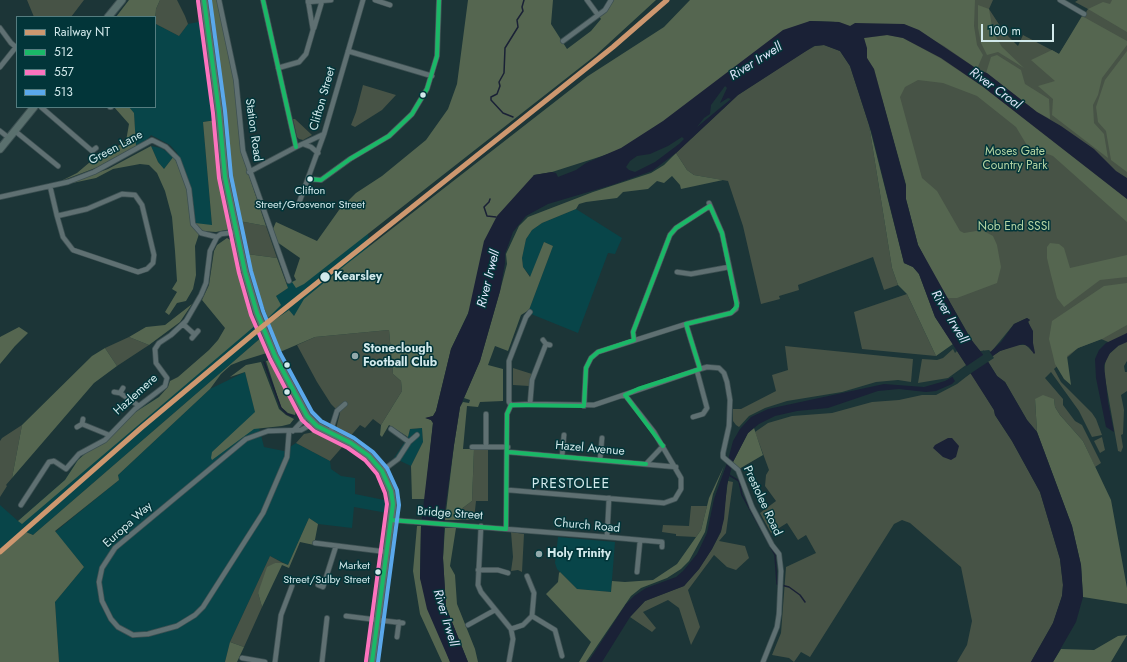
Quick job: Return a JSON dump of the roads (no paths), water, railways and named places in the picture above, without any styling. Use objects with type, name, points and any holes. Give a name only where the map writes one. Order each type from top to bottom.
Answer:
[{"type":"main road","points":[[109,16],[122,0]]},
{"type":"main road","points":[[204,0],[219,112],[225,177],[248,284],[257,314],[275,356],[307,416],[314,423],[330,433],[361,449],[382,471],[389,484],[392,497],[391,520],[372,662]]},
{"type":"main road","points":[[0,149],[33,108]]},
{"type":"street","name":"Station Road","points":[[219,0],[236,80],[243,151],[249,172],[289,281]]},
{"type":"street","points":[[263,0],[296,147]]},
{"type":"street","points":[[313,30],[308,1],[331,0]]},
{"type":"street","name":"Clifton Street","points":[[299,203],[309,179],[324,134],[363,0]]},
{"type":"street","points":[[375,0],[390,5]]},
{"type":"street","points":[[309,179],[321,180],[350,159],[388,136],[412,114],[421,100],[432,76],[437,56],[439,0]]},
{"type":"street","points":[[587,0],[598,15]]},
{"type":"street","points":[[563,41],[605,10],[611,0]]},
{"type":"street","points":[[1060,0],[1084,14]]},
{"type":"street","points":[[278,68],[299,62],[303,59],[322,1]]},
{"type":"street","points":[[0,28],[16,47],[1,68]]},
{"type":"street","points":[[348,51],[432,76]]},
{"type":"street","points":[[42,108],[92,151],[96,148]]},
{"type":"street","points":[[0,131],[9,138]]},
{"type":"street","points":[[15,131],[58,166]]},
{"type":"street","points":[[249,172],[324,134]]},
{"type":"street","name":"Green Lane","points":[[50,186],[94,172],[152,140],[166,147],[178,158],[189,189],[193,224],[201,233],[217,237]]},
{"type":"street","points":[[303,144],[311,147],[318,153]]},
{"type":"street","points":[[0,197],[50,186],[57,216],[66,242],[69,246],[79,253],[138,272],[147,270],[152,263],[154,255],[142,205],[135,195],[122,194],[87,208],[57,216]]},
{"type":"street","points":[[584,406],[586,368],[591,358],[598,352],[686,324],[731,313],[736,309],[737,302],[719,225],[710,205],[676,228],[670,235],[633,332],[634,340]]},
{"type":"street","points":[[217,237],[221,234],[236,232]]},
{"type":"street","name":"Hazlemere","points":[[21,505],[49,462],[54,461],[66,469],[79,454],[105,440],[123,420],[167,384],[166,376],[156,363],[154,349],[182,324],[201,295],[206,283],[210,251],[217,237]]},
{"type":"street","points":[[680,271],[691,274],[729,266]]},
{"type":"street","points":[[506,529],[508,490],[507,414],[511,405],[509,402],[509,361],[526,317],[530,312]]},
{"type":"street","points":[[182,324],[195,334]]},
{"type":"street","points":[[686,324],[699,370],[707,408],[703,414],[693,417]]},
{"type":"street","points":[[530,404],[532,380],[546,343]]},
{"type":"street","name":"Prestolee Road","points":[[699,370],[719,368],[727,382],[730,412],[729,426],[722,453],[726,460],[738,470],[748,499],[772,545],[779,554],[781,571],[779,614],[777,627],[763,662]]},
{"type":"street","points":[[511,405],[530,404],[584,406],[601,404],[638,389],[699,370]]},
{"type":"street","points":[[120,392],[123,388]]},
{"type":"street","points":[[114,392],[120,392],[139,406]]},
{"type":"street","points":[[508,490],[670,502],[679,495],[682,484],[676,467],[663,446],[625,395]]},
{"type":"street","points":[[330,433],[337,411],[345,404]]},
{"type":"street","points":[[486,414],[486,447]]},
{"type":"street","points":[[291,431],[307,416]]},
{"type":"street","points":[[81,423],[109,435]]},
{"type":"street","name":"Europa Way","points":[[291,431],[287,457],[263,513],[203,608],[195,615],[177,626],[148,634],[133,635],[118,627],[111,620],[102,601],[99,582],[102,568],[115,548],[246,439],[268,431],[301,430],[314,423]]},
{"type":"street","points":[[391,430],[409,442]]},
{"type":"street","points":[[382,471],[398,459],[409,442],[417,435]]},
{"type":"street","points":[[562,456],[564,436]]},
{"type":"street","points":[[600,460],[602,438]]},
{"type":"street","points":[[646,464],[663,446]]},
{"type":"street","name":"Hazel Avenue","points":[[472,447],[486,447],[676,467]]},
{"type":"street","points":[[36,481],[42,483]]},
{"type":"street","points":[[607,537],[609,498]]},
{"type":"street","name":"Bridge Street","points":[[391,520],[506,529]]},
{"type":"street","points":[[481,526],[478,570],[479,589],[511,629],[513,639],[509,662]]},
{"type":"street","name":"Church Road","points":[[506,529],[662,542],[662,546]]},
{"type":"street","points":[[637,572],[640,564],[640,541]]},
{"type":"street","points":[[315,543],[387,552]]},
{"type":"street","points":[[318,585],[323,586],[336,546]]},
{"type":"street","points":[[478,570],[508,573]]},
{"type":"street","points":[[511,629],[523,625],[532,616],[534,593],[533,580],[527,576]]},
{"type":"street","points":[[275,662],[281,615],[292,586]]},
{"type":"street","points":[[468,625],[495,610]]},
{"type":"street","points":[[346,616],[401,622],[397,637]]},
{"type":"street","points":[[532,616],[555,630],[562,656]]},
{"type":"street","points":[[322,662],[327,618]]},
{"type":"street","points":[[476,621],[479,628]]},
{"type":"street","points":[[326,628],[332,628]]},
{"type":"street","points":[[560,651],[568,649]]},
{"type":"street","points":[[242,658],[265,662]]},
{"type":"water","points":[[810,21],[839,22],[850,26],[855,23],[904,24],[919,30],[977,69],[987,73],[1037,112],[1061,126],[1094,149],[1116,171],[1127,178],[1127,199],[982,86],[941,58],[903,38],[887,35],[864,38],[867,48],[867,58],[874,69],[906,186],[906,199],[918,245],[970,338],[985,357],[1001,342],[1014,324],[1027,318],[1030,320],[1028,322],[1033,331],[1034,354],[1029,347],[1023,344],[1000,351],[987,360],[997,376],[1005,382],[1027,420],[1037,432],[1072,526],[1081,565],[1083,597],[1076,622],[1053,662],[1031,662],[1053,623],[1062,596],[1063,585],[1060,559],[1040,492],[1012,441],[995,415],[994,410],[969,371],[952,384],[936,391],[926,392],[899,389],[878,391],[828,408],[797,411],[775,416],[759,424],[748,433],[733,462],[728,460],[733,441],[740,429],[751,417],[768,409],[884,384],[924,387],[945,381],[968,368],[935,317],[919,274],[913,267],[904,263],[872,134],[850,66],[840,51],[824,45],[814,46],[738,95],[676,153],[652,171],[612,185],[548,204],[526,216],[513,232],[505,254],[505,263],[500,291],[480,361],[460,407],[454,445],[445,510],[443,558],[446,607],[468,662],[450,662],[427,609],[420,578],[421,526],[433,423],[431,420],[425,418],[433,416],[436,411],[451,349],[468,314],[484,241],[497,216],[534,175],[552,172],[556,173],[558,177],[621,148],[663,121],[783,30]],"holes":[[[725,86],[727,88],[720,103],[728,98],[731,99],[697,127],[704,118],[710,114],[711,105]],[[682,137],[684,139],[679,144],[655,162],[635,172],[626,167],[630,161],[637,156],[650,154],[668,146]]]},
{"type":"water","points":[[1127,333],[1127,342],[1118,346],[1110,353],[1104,365],[1108,402],[1114,432],[1106,427],[1096,378],[1095,359],[1099,350],[1106,343]]},
{"type":"water","points":[[948,438],[952,438],[959,446],[956,457],[951,460],[943,457],[933,448],[935,445]]},
{"type":"water","points":[[727,463],[732,466],[727,485],[724,519],[721,531],[712,549],[699,569],[684,586],[645,601],[630,617],[602,662],[588,662],[626,604],[634,596],[646,588],[676,577],[697,554],[707,533],[714,499]]},
{"type":"waterway","points":[[513,117],[503,113],[491,100],[491,97],[497,94],[500,86],[499,82],[504,73],[505,48],[518,27],[517,20],[523,11],[522,7],[524,0]]},
{"type":"waterway","points":[[490,199],[484,207],[487,216],[496,217]]},
{"type":"waterway","points":[[264,362],[281,408],[287,414],[293,416]]},
{"type":"waterway","points":[[729,475],[739,481],[742,495],[775,555],[777,584],[789,587],[800,595],[805,602]]},
{"type":"rail line","name":"NT","points":[[0,552],[141,428],[258,330],[613,47],[667,0]]},
{"type":"place","name":"Clifton Street/Grosvenor Street","points":[[310,179]]},
{"type":"place","name":"Kearsley","points":[[325,277]]},
{"type":"place","name":"Stoneclough Football Club","points":[[355,356]]},
{"type":"place","name":"Holy Trinity","points":[[539,554]]},
{"type":"place","name":"Market Street/Sulby Street","points":[[378,572]]},
{"type":"district","name":"PRESTOLEE","points":[[571,485]]},
{"type":"water label","name":"River Irwell","points":[[756,62]]},
{"type":"water label","name":"River Croal","points":[[995,89]]},
{"type":"water label","name":"River Irwell","points":[[489,279]]},
{"type":"water label","name":"River Irwell","points":[[949,317]]},
{"type":"water label","name":"River Irwell","points":[[445,618]]},
{"type":"park label","name":"Moses Gate Country Park","points":[[1015,159]]},
{"type":"park label","name":"Nob End SSSI","points":[[1014,227]]}]
